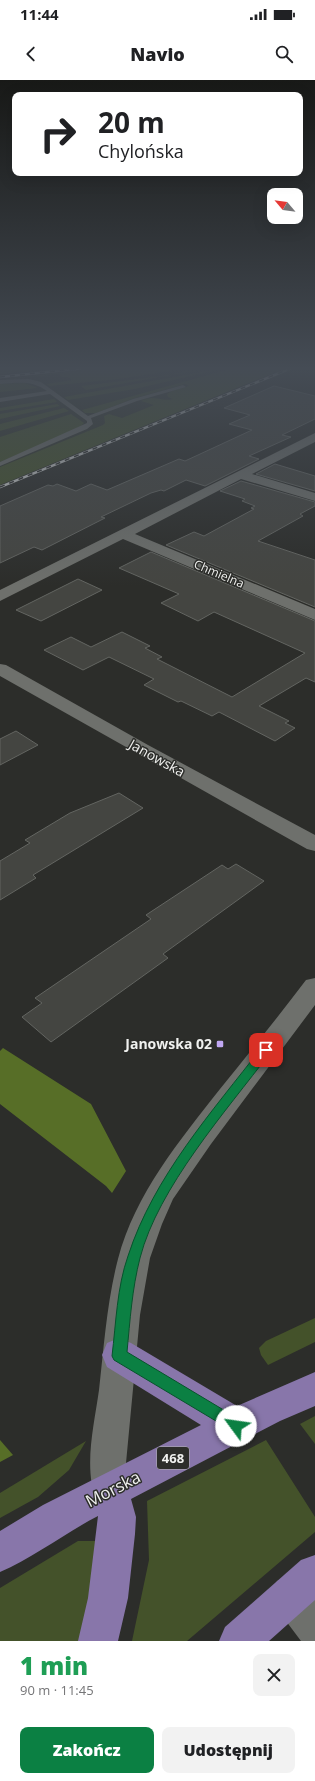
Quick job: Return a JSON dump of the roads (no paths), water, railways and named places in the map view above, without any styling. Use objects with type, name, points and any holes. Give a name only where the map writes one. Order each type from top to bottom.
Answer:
[{"type":"main road","points":[[119,1356],[236,1426]]},
{"type":"main road","name":"Morska","points":[[0,1553],[56,1518],[236,1426],[315,1389]]},
{"type":"main road","points":[[98,1641],[108,1598],[116,1534],[117,1517],[110,1490]]},
{"type":"main road","points":[[239,1641],[303,1584]]},
{"type":"street","points":[[0,596],[309,440]]},
{"type":"street","points":[[241,475],[315,497]]},
{"type":"street","name":"Chmielna","points":[[123,534],[315,615]]},
{"type":"street","name":"Janowska","points":[[0,669],[140,749],[315,844]]},
{"type":"street","points":[[110,1490],[108,1463],[127,1292],[134,1258],[147,1222],[163,1190],[201,1135],[315,987]]},
{"type":"street","points":[[303,1584],[315,1627]]},
{"type":"lane","points":[[0,464],[57,440]]},
{"type":"railway","points":[[0,487],[116,440]]},
{"type":"place","name":"Janowska 02","points":[[220,1044]]}]
